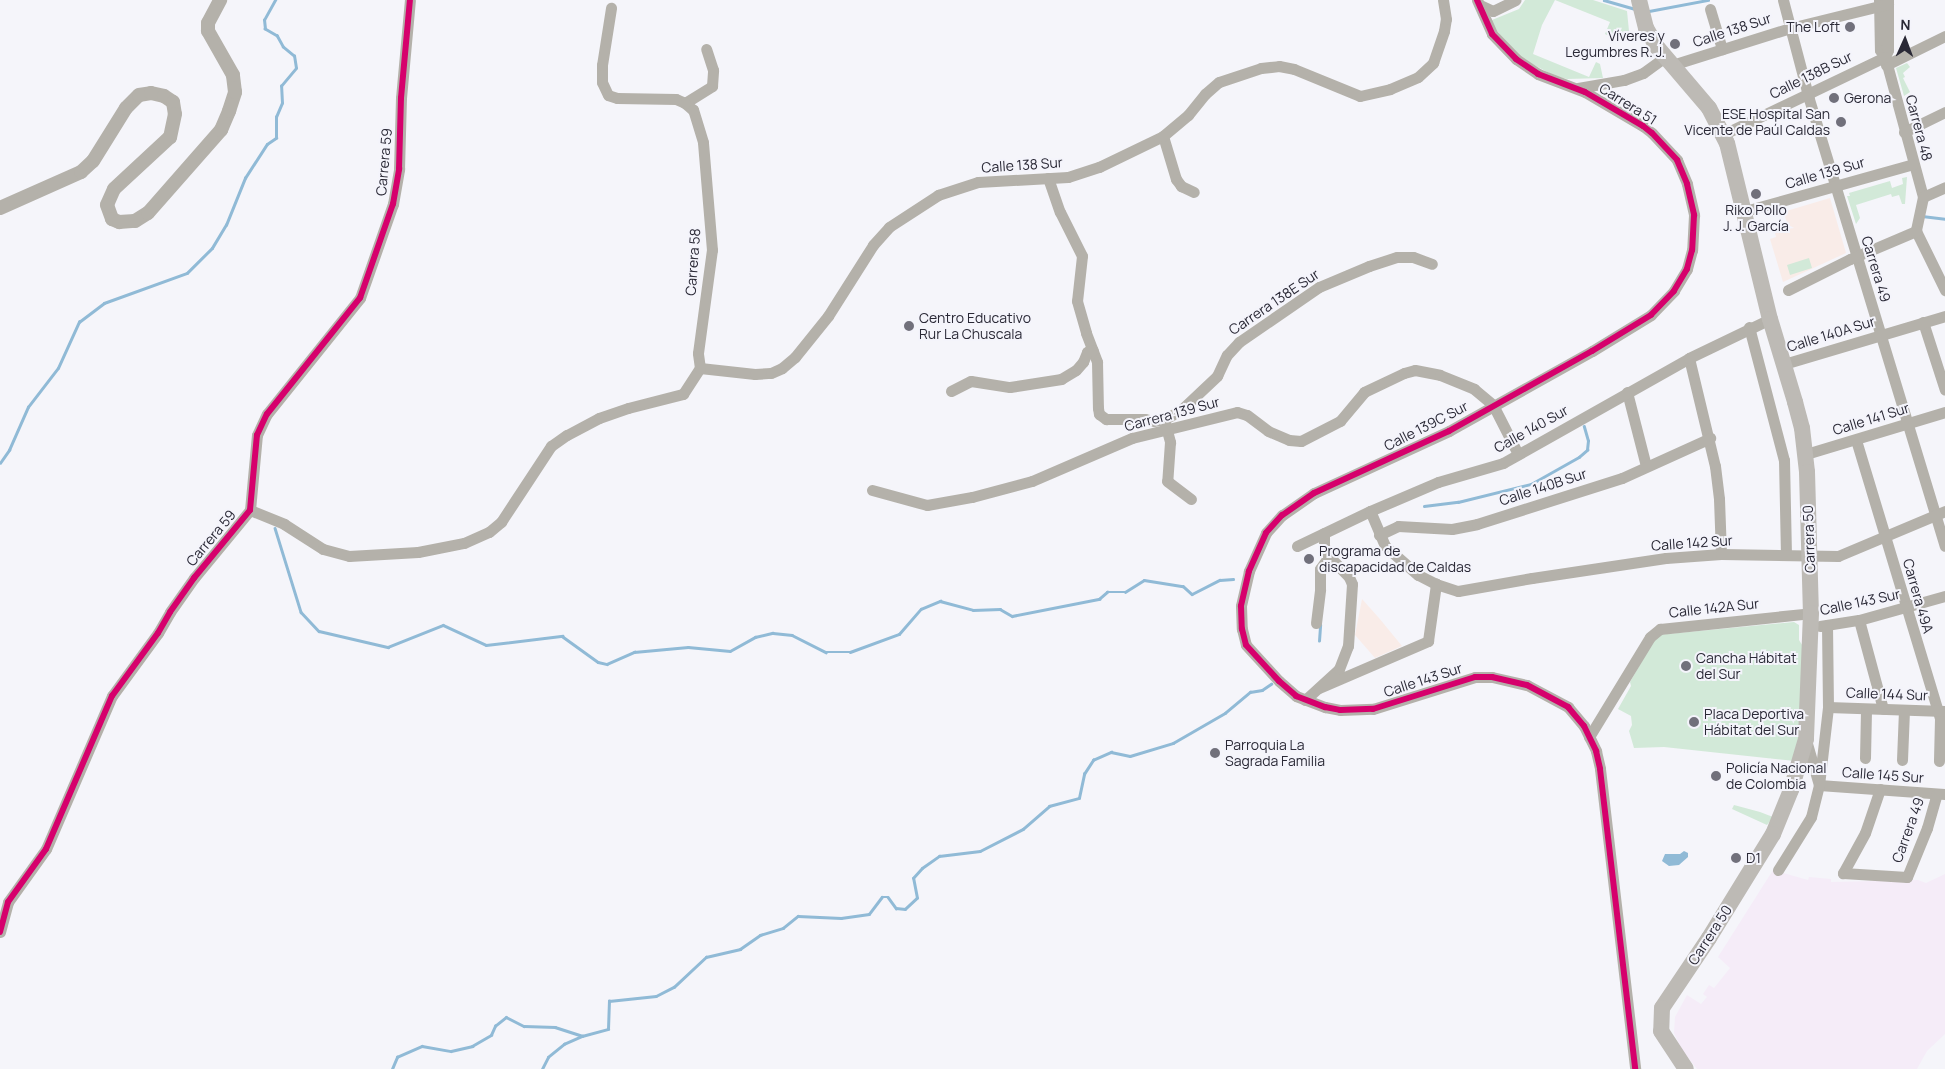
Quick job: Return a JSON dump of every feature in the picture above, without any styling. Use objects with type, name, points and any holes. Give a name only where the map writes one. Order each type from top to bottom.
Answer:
[{"type":"main road","name":"Carrera 50","points":[[1641,8],[1646,28],[1668,61],[1709,108],[1724,134],[1745,211],[1770,318],[1795,402],[1806,454],[1810,555],[1816,622],[1806,739],[1791,790],[1773,834],[1709,938],[1662,1008],[1661,1031],[1686,1069]]},
{"type":"street","points":[[0,208],[81,172],[93,161],[126,108],[139,95],[151,93],[164,96],[172,102],[175,114],[170,137],[114,189],[107,205],[112,219],[119,222],[134,221],[148,213],[221,130],[229,111],[235,92],[233,75],[208,31],[208,23],[220,0]]},
{"type":"street","name":"Carrera 59","points":[[0,932],[8,902],[46,849],[112,696],[158,633],[170,612],[200,570],[250,510],[257,435],[267,414],[360,298],[394,204],[410,0]]},
{"type":"street","name":"Calle 138 Sur","points":[[700,368],[755,374],[771,373],[782,368],[795,358],[828,316],[873,245],[889,227],[938,195],[978,182],[1068,177],[1100,167],[1163,136],[1188,114],[1205,94],[1219,82],[1261,68],[1279,66],[1294,69],[1360,96],[1404,83],[1426,71],[1433,63],[1446,19],[1443,0]]},
{"type":"street","points":[[1478,3],[1493,11],[1516,0]]},
{"type":"street","name":"Carrera 49","points":[[1783,0],[1807,93],[1907,424],[1940,513],[1945,546]]},
{"type":"street","name":"Carrera 51","points":[[1478,3],[1482,17],[1492,34],[1516,59],[1538,74],[1578,88],[1652,133],[1677,160],[1689,193],[1694,226],[1692,250],[1687,269],[1674,291],[1651,315],[1592,351]]},
{"type":"street","name":"Calle 138 Sur","points":[[1578,88],[1624,80],[1668,61],[1722,49],[1790,28],[1884,3]]},
{"type":"street","name":"Carrera 48","points":[[1884,3],[1888,50],[1885,61],[1912,164],[1923,197]]},
{"type":"street","points":[[611,8],[602,65],[602,82],[608,95],[617,98],[676,99],[685,103],[712,86],[713,70],[706,49]]},
{"type":"street","points":[[1710,10],[1722,49]]},
{"type":"street","name":"Calle 138B Sur","points":[[1724,134],[1807,93],[1945,36]]},
{"type":"street","name":"Carrera 58","points":[[685,103],[693,110],[703,142],[706,196],[711,223],[712,250],[698,354],[700,368]]},
{"type":"street","points":[[1904,132],[1945,112]]},
{"type":"street","points":[[1163,136],[1176,179],[1180,186],[1194,192]]},
{"type":"street","name":"Calle 139 Sur","points":[[1745,211],[1912,164]]},
{"type":"street","points":[[1048,178],[1060,212],[1082,256],[1077,301],[1098,362],[1098,408],[1102,417],[1154,421],[1166,424],[1170,442],[1166,481],[1191,499]]},
{"type":"street","points":[[1945,187],[1923,197],[1916,231],[1945,290]]},
{"type":"street","points":[[1788,290],[1856,256],[1916,231]]},
{"type":"street","name":"Carrera 138E Sur","points":[[1166,424],[1217,376],[1227,354],[1238,342],[1319,287],[1397,257],[1413,257],[1432,264]]},
{"type":"street","name":"Calle 140A Sur","points":[[1784,364],[1945,316]]},
{"type":"street","name":"Calle 140 Sur","points":[[1297,546],[1370,510],[1438,482],[1503,463],[1689,358],[1770,318]]},
{"type":"street","points":[[1923,322],[1945,390]]},
{"type":"street","name":"Carrera 50","points":[[1749,327],[1784,460],[1786,554]]},
{"type":"street","points":[[951,391],[971,381],[1010,387],[1061,379],[1076,370],[1083,362],[1087,352],[1093,350]]},
{"type":"street","name":"Calle 139C Sur","points":[[1305,700],[1290,690],[1263,666],[1246,644],[1243,634],[1241,606],[1249,571],[1256,553],[1273,523],[1295,504],[1314,493],[1410,450],[1592,351]]},
{"type":"street","points":[[1689,358],[1710,438],[1719,499],[1721,554]]},
{"type":"street","points":[[250,510],[284,524],[323,549],[349,556],[418,552],[464,544],[489,532],[501,522],[551,446],[567,434],[599,418],[628,408],[684,394],[700,368]]},
{"type":"street","name":"Carrera 139 Sur","points":[[872,490],[927,505],[972,497],[1032,481],[1166,424],[1237,412],[1247,415],[1268,431],[1289,440],[1301,441],[1340,421],[1364,392],[1404,373],[1415,370],[1460,381],[1474,389],[1493,405]]},
{"type":"street","points":[[1627,392],[1646,466]]},
{"type":"street","points":[[1493,405],[1518,454]]},
{"type":"street","name":"Calle 141 Sur","points":[[1806,454],[1945,412]]},
{"type":"street","name":"Calle 140B Sur","points":[[1379,535],[1398,526],[1452,529],[1477,524],[1622,478],[1710,438]]},
{"type":"street","name":"Carrera 49A","points":[[1856,440],[1906,607],[1941,711],[1939,762]]},
{"type":"street","name":"Calle 142 Sur","points":[[1370,510],[1385,546],[1418,575],[1436,584],[1458,591],[1666,558],[1721,554],[1838,556],[1940,513]]},
{"type":"street","points":[[1305,700],[1339,669],[1348,646],[1352,584],[1349,577],[1329,556],[1324,546],[1324,533]]},
{"type":"street","points":[[1316,623],[1320,569],[1329,556]]},
{"type":"street","points":[[1319,688],[1428,642],[1436,584]]},
{"type":"street","name":"Calle 143 Sur","points":[[1816,622],[1859,620],[1945,596]]},
{"type":"street","points":[[1859,620],[1883,709]]},
{"type":"street","name":"Carrera 50","points":[[1778,870],[1810,816],[1819,785],[1828,707],[1816,622]]},
{"type":"street","name":"Calle 142A Sur","points":[[1589,737],[1650,637],[1656,631],[1664,628],[1816,622]]},
{"type":"street","name":"Calle 143 Sur","points":[[1305,700],[1340,710],[1374,709],[1460,680],[1492,677],[1527,685],[1556,699],[1577,717],[1596,751],[1603,789],[1635,1069]]},
{"type":"street","name":"Calle 144 Sur","points":[[1828,707],[1941,711]]},
{"type":"street","points":[[1865,758],[1866,709]]},
{"type":"street","points":[[1902,760],[1904,710]]},
{"type":"street","points":[[1806,739],[1819,785]]},
{"type":"street","name":"Calle 145 Sur","points":[[1819,785],[1941,794]]},
{"type":"street","name":"Carrera 49","points":[[1880,789],[1865,833],[1842,874],[1907,877],[1941,794]]},
{"type":"shaded area","points":[[1830,198],[1846,253],[1783,282],[1770,239],[1776,237],[1774,229],[1783,227],[1783,224],[1787,222],[1783,212]]},
{"type":"shaded area","points":[[1362,599],[1402,646],[1375,658],[1355,635]]},
{"type":"shaded area","points":[[1773,870],[1808,880],[1809,877],[1831,879],[1831,882],[1918,880],[1926,883],[1945,874],[1945,1034],[1927,1051],[1917,1069],[1697,1069],[1682,1050],[1674,1033],[1675,1017],[1687,995],[1701,1004],[1707,997],[1703,994],[1709,985],[1714,988],[1730,968],[1718,957]]},
{"type":"green space","points":[[1525,0],[1555,0],[1542,25],[1533,54],[1589,77],[1596,62],[1600,64],[1603,78],[1567,79],[1555,76],[1515,55],[1492,24],[1492,20],[1519,9]]},
{"type":"green space","points":[[1555,0],[1593,0],[1627,11],[1629,31],[1607,35],[1605,34],[1610,22]]},
{"type":"green space","points":[[1907,63],[1910,67],[1903,73],[1905,77],[1903,78],[1910,92],[1904,96],[1896,68]]},
{"type":"green space","points":[[1907,177],[1905,204],[1902,204],[1899,195],[1892,197],[1891,194],[1856,205],[1860,218],[1856,224],[1847,196],[1850,196],[1849,193],[1890,181],[1892,188],[1903,184],[1902,178]]},
{"type":"green space","points":[[1809,258],[1812,268],[1790,275],[1787,265]]},
{"type":"green space","points":[[1794,622],[1799,625],[1799,640],[1804,648],[1801,729],[1795,761],[1664,747],[1634,748],[1629,731],[1632,725],[1631,716],[1618,709],[1631,686],[1630,682],[1657,635]]},
{"type":"green space","points":[[1734,805],[1773,817],[1767,825],[1732,809]]},
{"type":"water","points":[[1684,851],[1688,853],[1688,857],[1679,865],[1669,866],[1662,861],[1665,854],[1680,854]]},
{"type":"waterway","points":[[0,463],[9,450],[28,407],[58,368],[79,322],[104,303],[187,273],[212,248],[226,225],[245,178],[267,144],[276,138],[276,117],[282,103],[281,86],[296,68],[294,56],[283,47],[277,36],[265,29],[264,20],[275,0]]},
{"type":"waterway","points":[[1604,0],[1636,9]]},
{"type":"waterway","points":[[1649,11],[1708,0]]},
{"type":"waterway","points":[[1922,216],[1945,219]]},
{"type":"waterway","points":[[1424,506],[1458,502],[1531,484],[1579,457],[1587,450],[1588,441],[1584,427]]},
{"type":"waterway","points":[[275,528],[301,612],[319,631],[388,647],[443,625],[486,645],[562,636],[598,662],[607,664],[634,652],[688,647],[730,651],[755,637],[773,633],[792,635],[826,652],[850,652],[899,634],[921,609],[940,601],[973,610],[1000,609],[1012,616],[1099,599],[1107,592],[1125,592],[1144,580],[1183,586],[1192,594],[1220,580],[1233,579]]},
{"type":"waterway","points":[[1319,641],[1320,625]]},
{"type":"waterway","points":[[392,1069],[397,1057],[422,1046],[451,1051],[472,1046],[491,1035],[495,1026],[506,1017],[524,1026],[555,1027],[582,1036],[608,1029],[609,1001],[656,996],[674,987],[706,957],[740,949],[760,935],[783,928],[798,916],[841,918],[869,914],[882,897],[888,897],[896,908],[905,909],[917,898],[913,878],[922,868],[939,856],[980,851],[1023,829],[1049,806],[1079,798],[1084,774],[1093,760],[1111,752],[1130,756],[1173,743],[1225,713],[1250,692],[1262,690],[1271,684]]},
{"type":"waterway","points":[[542,1069],[548,1057],[564,1044],[582,1036]]},
{"type":"cycle path","points":[[0,932],[8,902],[46,849],[112,696],[158,633],[194,578],[250,510],[257,435],[267,414],[360,298],[393,204],[399,169],[401,98],[410,0]]},
{"type":"cycle path","points":[[1477,0],[1492,34],[1516,59],[1538,74],[1585,92],[1643,126],[1677,160],[1687,184],[1694,215],[1692,250],[1687,269],[1674,291],[1651,315],[1592,351],[1449,431],[1314,493],[1282,515],[1266,533],[1249,571],[1241,606],[1242,629],[1246,645],[1279,681],[1296,696],[1325,707],[1340,710],[1373,709],[1475,677],[1492,677],[1527,685],[1568,707],[1584,726],[1596,751],[1600,769],[1635,1069]]},
{"type":"place","name":"The Loft","points":[[1850,27]]},
{"type":"place","name":"Víveres y Legumbres R. J.","points":[[1675,44]]},
{"type":"place","name":"Gerona","points":[[1834,98]]},
{"type":"place","name":"ESE Hospital San Vicente de Paúl Caldas","points":[[1841,122]]},
{"type":"place","name":"Riko Pollo J. J. García","points":[[1756,194]]},
{"type":"place","name":"Centro Educativo Rur La Chuscala","points":[[909,326]]},
{"type":"place","name":"Programa de discapacidad de Caldas","points":[[1309,559]]},
{"type":"place","name":"Cancha Hábitat del Sur","points":[[1686,666]]},
{"type":"place","name":"Placa Deportiva Hábitat del Sur","points":[[1694,722]]},
{"type":"place","name":"Parroquia La Sagrada Familia","points":[[1215,753]]},
{"type":"place","name":"Policía Nacional de Colombia","points":[[1716,776]]},
{"type":"place","name":"D1","points":[[1736,858]]}]
